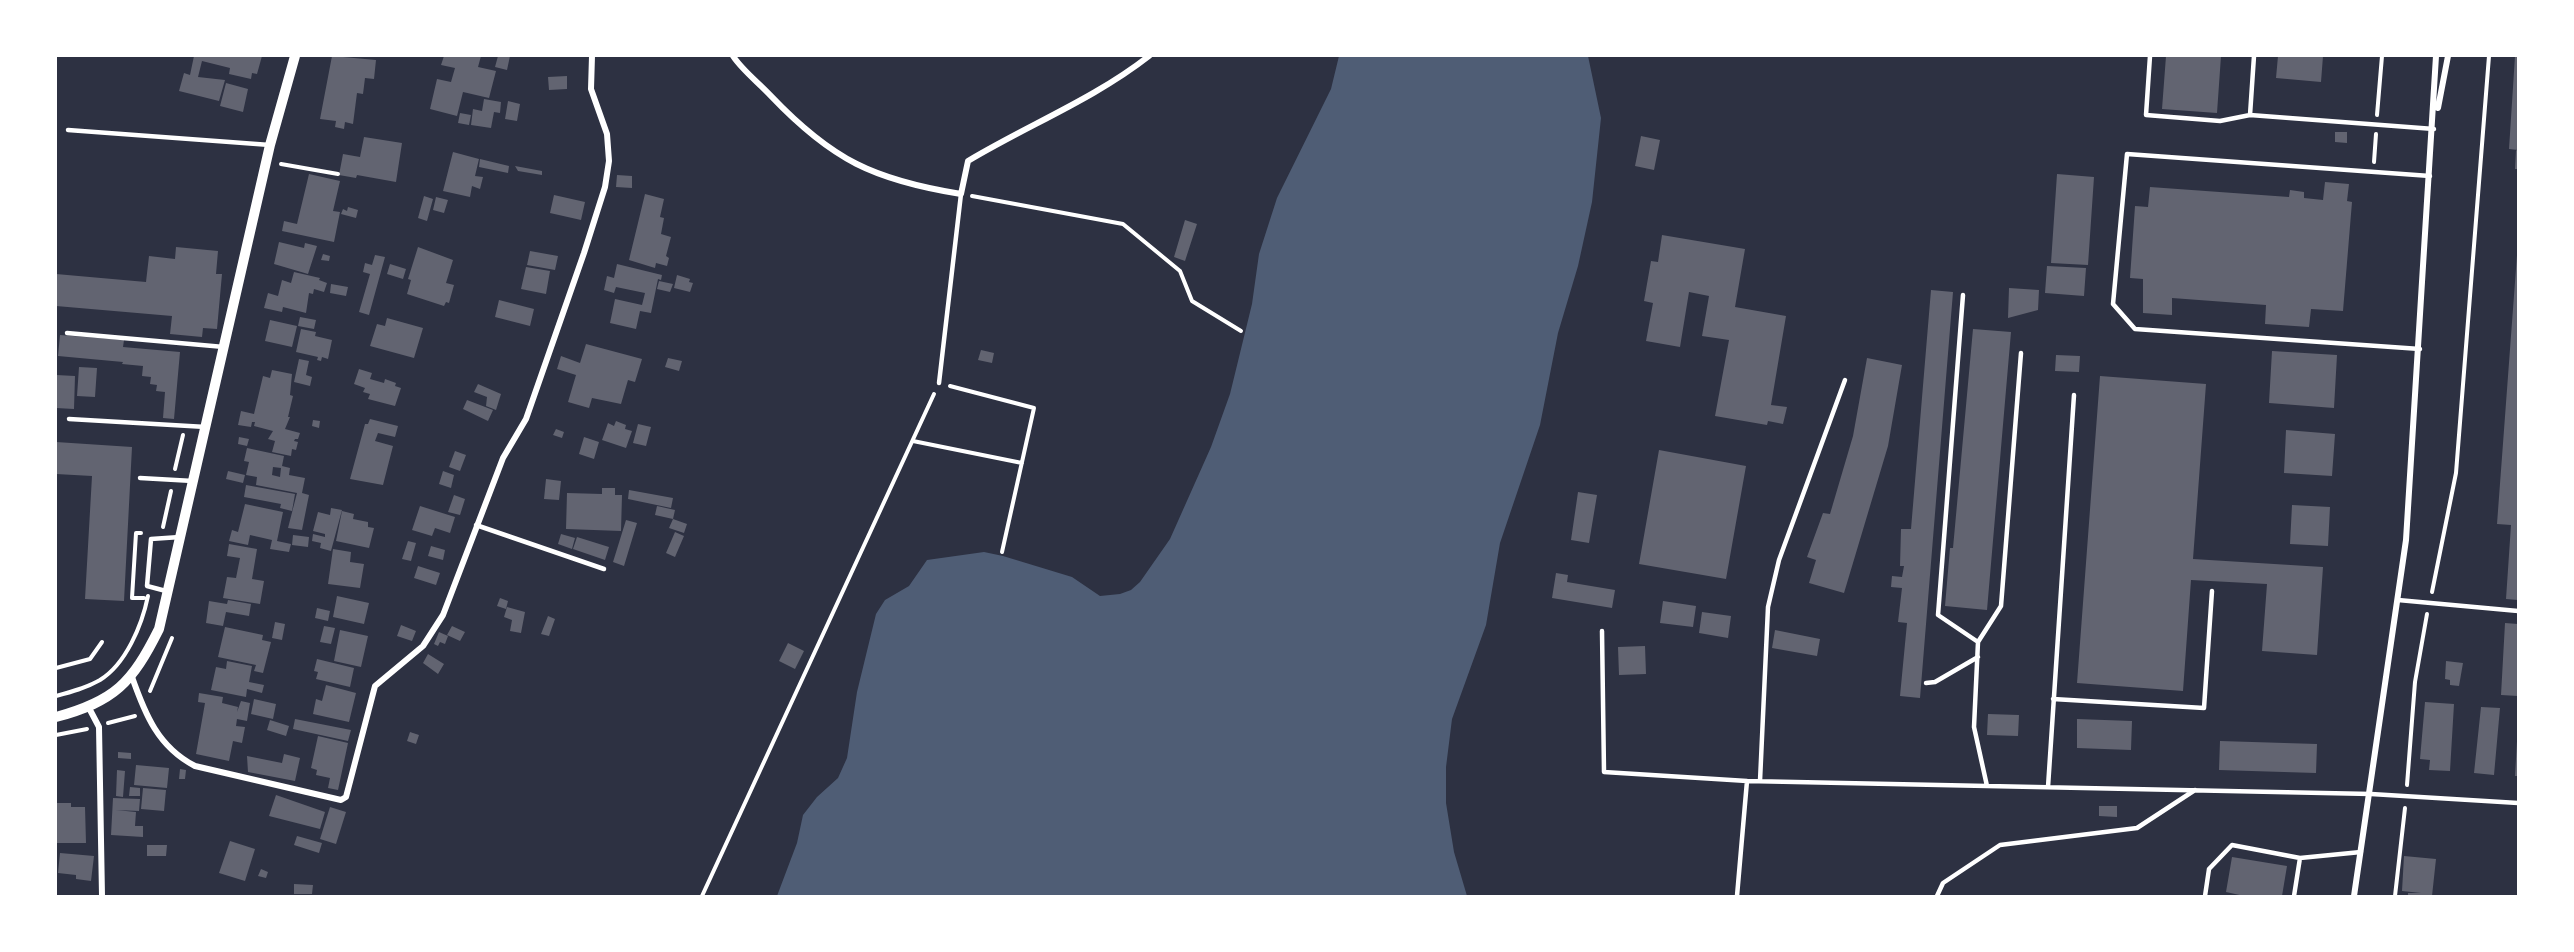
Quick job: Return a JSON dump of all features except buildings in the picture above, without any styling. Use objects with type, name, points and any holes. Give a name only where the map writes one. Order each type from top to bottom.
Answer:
[{"type":"street","points":[[56,717],[89,708],[132,677],[159,629],[270,145],[295,56]]},
{"type":"street","points":[[132,677],[149,723],[157,735],[195,766],[342,800],[345,797],[375,686],[423,646],[443,615],[503,458],[526,418],[605,187],[609,146],[591,89],[591,56]]},
{"type":"street","points":[[733,56],[796,123],[849,162],[884,177],[916,187],[961,194],[968,161],[1014,133],[1084,99],[1123,76],[1149,56]]},
{"type":"street","points":[[2354,897],[2371,794],[2406,540],[2434,129],[2436,56]]},
{"type":"street","points":[[2434,129],[2448,56]]},
{"type":"street","points":[[89,708],[99,727],[102,897]]},
{"type":"lane","points":[[2150,56],[2146,115],[2220,121],[2250,115],[2434,129]]},
{"type":"lane","points":[[2250,115],[2254,56]]},
{"type":"lane","points":[[68,130],[270,145]]},
{"type":"lane","points":[[2420,349],[2134,328],[2113,304],[2127,154],[2430,176]]},
{"type":"lane","points":[[939,383],[961,194]]},
{"type":"lane","points":[[1963,295],[1938,615],[1978,642]]},
{"type":"lane","points":[[67,333],[224,347]]},
{"type":"lane","points":[[1987,786],[1974,727],[1978,642],[2001,606],[2021,353]]},
{"type":"lane","points":[[1760,781],[1768,607],[1779,560],[1845,380]]},
{"type":"lane","points":[[2048,787],[2074,395]]},
{"type":"lane","points":[[69,419],[206,427]]},
{"type":"lane","points":[[140,478],[193,481]]},
{"type":"lane","points":[[476,525],[604,569]]},
{"type":"lane","points":[[167,591],[147,586],[151,539],[180,537]]},
{"type":"lane","points":[[2053,699],[2204,708],[2212,591]]},
{"type":"lane","points":[[2398,600],[2518,611]]},
{"type":"lane","points":[[1602,631],[1604,772],[1747,781],[2371,794],[2518,803]]},
{"type":"lane","points":[[1926,683],[1935,682],[1977,657]]},
{"type":"lane","points":[[1737,897],[1747,781]]},
{"type":"lane","points":[[1937,897],[1943,883],[2000,845],[2137,828],[2195,790]]},
{"type":"lane","points":[[2205,897],[2210,869],[2232,845],[2300,858],[2361,852]]},
{"type":"lane","points":[[2294,897],[2300,858]]},
{"type":"path","points":[[2395,897],[2415,682],[2456,472],[2489,56]]},
{"type":"path","points":[[281,164],[338,174]]},
{"type":"path","points":[[961,194],[1124,224],[1180,271],[1192,301],[1241,331]]},
{"type":"path","points":[[702,897],[939,383],[1034,408],[1002,552]]},
{"type":"path","points":[[913,441],[1022,463]]},
{"type":"path","points":[[139,533],[136,533],[132,598],[141,598]]},
{"type":"path","points":[[56,668],[90,659],[102,642]]},
{"type":"water","points":[[1339,56],[1588,56],[1601,118],[1592,202],[1578,266],[1558,333],[1540,425],[1500,543],[1486,625],[1452,719],[1446,767],[1446,803],[1454,852],[1467,896],[777,896],[797,843],[803,815],[817,797],[838,778],[847,758],[857,692],[876,614],[885,600],[909,586],[927,560],[984,552],[1072,577],[1100,596],[1120,594],[1131,590],[1140,582],[1170,539],[1211,447],[1230,394],[1252,304],[1259,254],[1277,198],[1331,89]]}]
